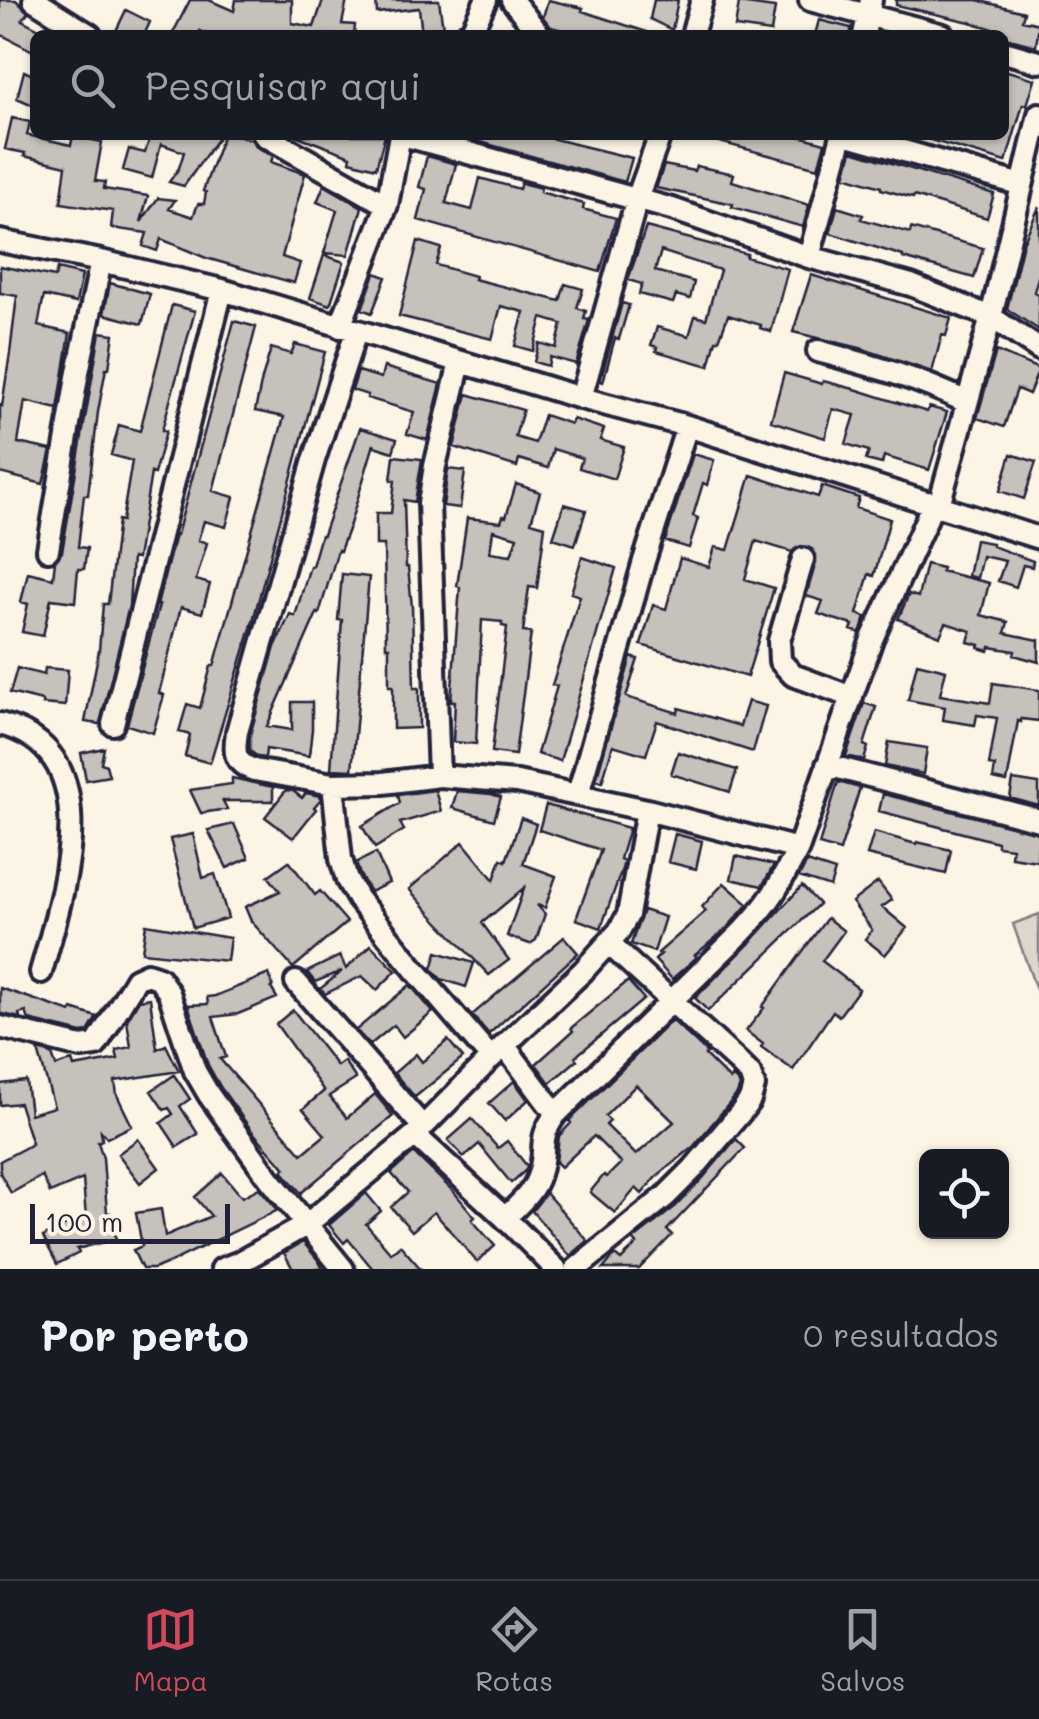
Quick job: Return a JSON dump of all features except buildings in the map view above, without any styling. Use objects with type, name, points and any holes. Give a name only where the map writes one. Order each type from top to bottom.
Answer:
[{"type":"street","points":[[34,0],[82,30]]},
{"type":"street","points":[[470,30],[486,0]]},
{"type":"street","points":[[512,0],[536,30]]},
{"type":"street","points":[[536,30],[539,0]]},
{"type":"street","points":[[693,30],[702,0]]},
{"type":"street","points":[[810,0],[922,30]]},
{"type":"street","points":[[1009,53],[1039,62]]},
{"type":"street","points":[[505,1218],[531,1192],[538,1178],[542,1138],[556,1114],[766,908],[798,849],[872,639],[935,503],[991,317],[1039,114]]},
{"type":"street","points":[[273,140],[387,205]]},
{"type":"street","points":[[401,140],[387,205],[348,329],[237,732],[237,760],[244,767],[333,784],[439,776],[517,782],[798,849]]},
{"type":"street","points":[[420,140],[672,209],[809,257],[911,284],[991,317],[1039,349]]},
{"type":"street","points":[[582,398],[637,200],[658,140]]},
{"type":"street","points":[[809,257],[844,140]]},
{"type":"street","points":[[861,140],[1020,192],[1039,210]]},
{"type":"street","points":[[0,241],[222,290],[687,426],[1039,538]]},
{"type":"street","points":[[48,550],[101,261]]},
{"type":"street","points":[[114,724],[222,290]]},
{"type":"street","points":[[818,350],[938,388],[966,402]]},
{"type":"street","points":[[439,776],[429,503],[460,362]]},
{"type":"street","points":[[578,794],[687,426]]},
{"type":"street","points":[[803,559],[779,642],[780,661],[792,674],[852,696]]},
{"type":"street","points":[[0,724],[18,728],[38,742],[54,758],[66,786],[71,834],[64,888],[40,972]]},
{"type":"street","points":[[828,765],[1039,820]]},
{"type":"street","points":[[333,784],[341,859],[358,899],[416,972],[556,1114]]},
{"type":"street","points":[[222,1269],[306,1226],[419,1131],[582,971],[628,916],[647,810]]},
{"type":"street","points":[[576,1269],[693,1169],[750,1100],[754,1086],[750,1074],[608,942]]},
{"type":"street","points":[[0,1028],[82,1047],[96,1045],[136,978],[147,974],[159,978],[170,993],[194,1070],[208,1096],[343,1269]]},
{"type":"street","points":[[296,982],[419,1131],[556,1269]]},
{"type":"shaded area","points":[[1039,914],[1039,998],[1013,924]]},
{"type":"waterway","points":[[493,8],[499,0]]}]
